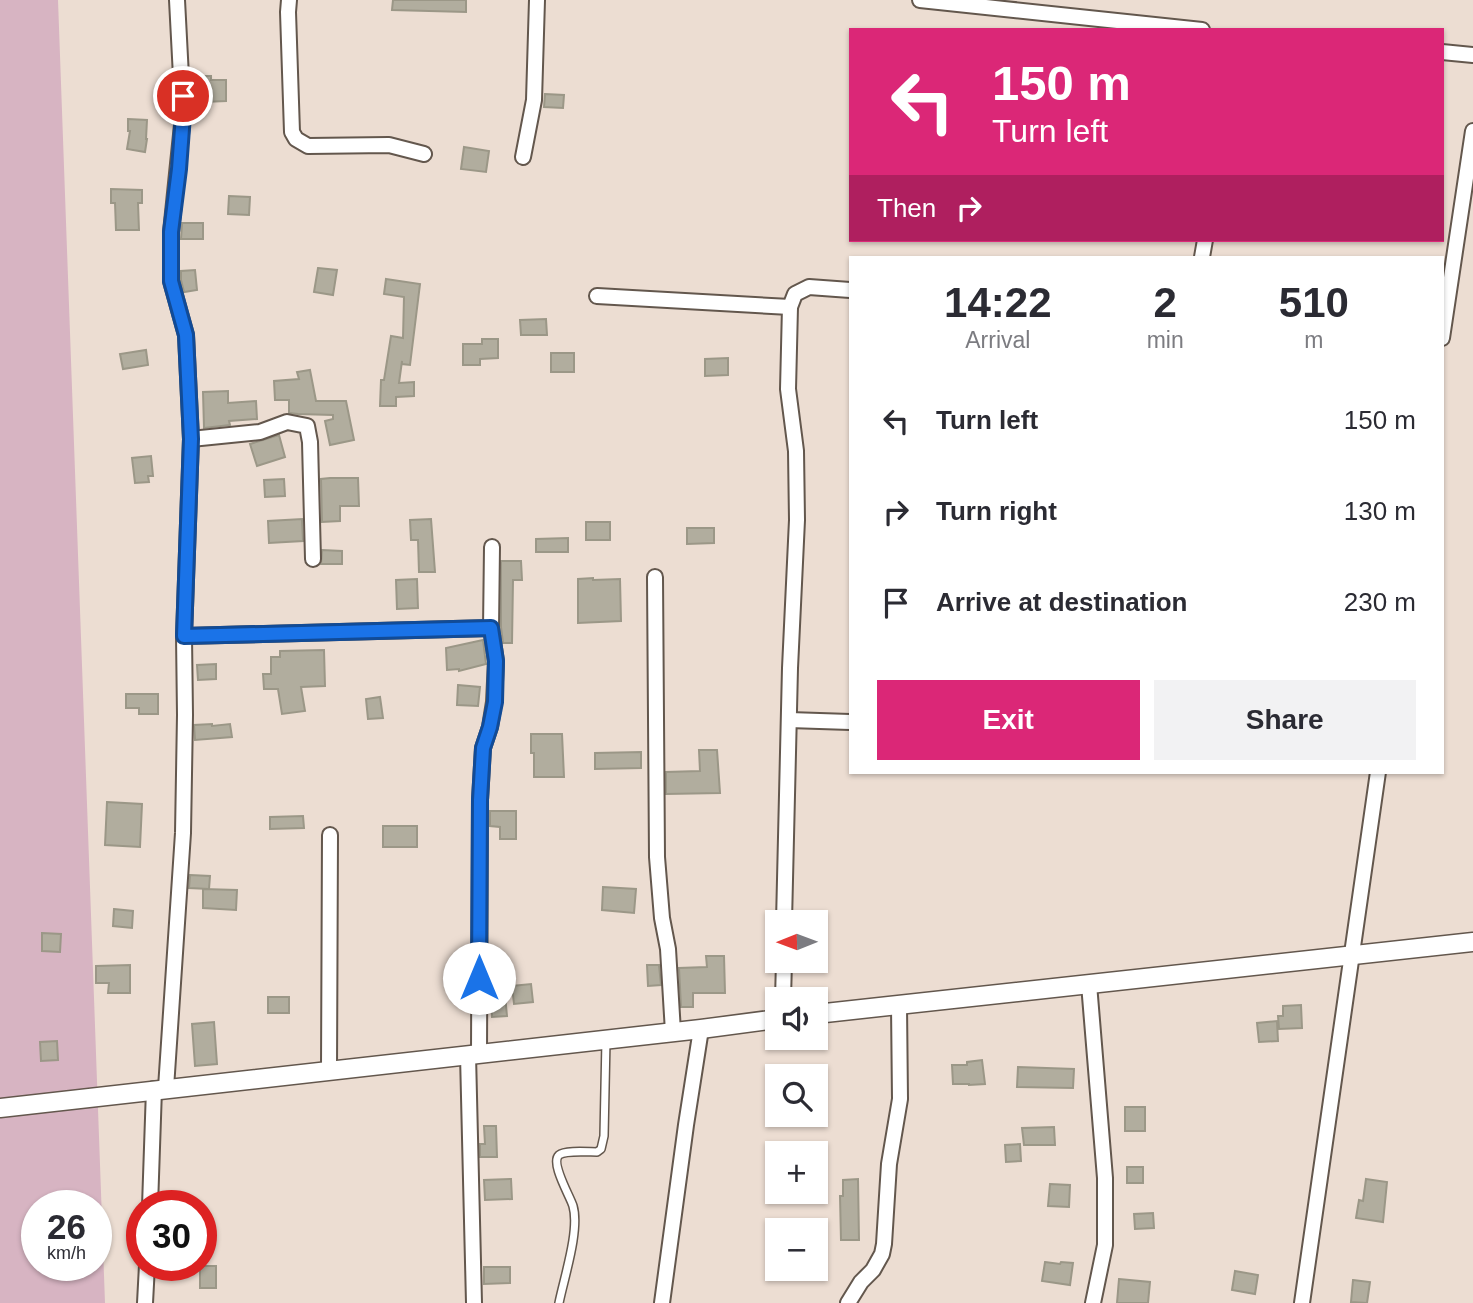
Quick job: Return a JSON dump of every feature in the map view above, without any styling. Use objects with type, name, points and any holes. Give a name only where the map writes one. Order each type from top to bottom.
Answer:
[{"type":"street","points":[[151,1190],[183,833],[184,636],[191,439],[186,335],[171,281],[171,232],[183,115],[177,0]]},
{"type":"street","points":[[289,0],[292,132],[296,139],[308,146],[389,145],[424,154]]},
{"type":"street","points":[[523,157],[534,100],[537,0]]},
{"type":"street","points":[[920,0],[1183,28]]},
{"type":"street","points":[[1444,52],[1473,55]]},
{"type":"street","points":[[1444,325],[1473,131]]},
{"type":"street","points":[[785,910],[797,520],[796,450],[788,389],[790,307],[795,294],[809,287],[849,290]]},
{"type":"street","points":[[597,296],[790,307]]},
{"type":"street","points":[[191,439],[260,432],[287,422],[307,426],[310,442],[313,559]]},
{"type":"street","points":[[474,1303],[473,1054],[483,748],[495,702],[496,661],[491,628],[492,547]]},
{"type":"street","points":[[655,577],[657,857],[673,1032]]},
{"type":"street","points":[[184,636],[491,628]]},
{"type":"street","points":[[789,720],[849,722]]},
{"type":"street","points":[[1302,1303],[1378,774]]},
{"type":"street","points":[[329,1070],[330,835]]},
{"type":"street","points":[[828,1013],[1473,942]]},
{"type":"street","points":[[1089,984],[1105,1178],[1105,1245],[1093,1303]]},
{"type":"street","points":[[848,1303],[861,1282],[873,1270],[884,1244],[890,1164],[900,1099],[899,1006]]},
{"type":"street","points":[[0,1108],[765,1021]]},
{"type":"street","points":[[662,1303],[701,1029]]},
{"type":"street","points":[[145,1303],[146,1281]]},
{"type":"lane","points":[[559,1303],[573,1235],[574,1216],[556,1159],[567,1153],[597,1152],[601,1149],[604,1136],[606,1040]]},
{"type":"shaded area","points":[[0,0],[58,0],[101,1190],[21,1190],[21,1281],[104,1281],[105,1303],[0,1303]]},
{"type":"building","points":[[393,0],[466,0],[466,12],[392,10]]},
{"type":"building","points":[[191,76],[211,76],[211,80],[226,80],[226,101],[204,102],[203,89],[191,89]]},
{"type":"building","points":[[545,94],[564,95],[563,108],[544,107]]},
{"type":"building","points":[[128,119],[147,120],[145,152],[127,149],[130,131]]},
{"type":"building","points":[[464,147],[489,151],[486,172],[461,169]]},
{"type":"building","points":[[111,189],[142,190],[142,203],[138,203],[139,230],[116,230],[115,203],[111,203]]},
{"type":"building","points":[[229,196],[250,197],[249,215],[228,214]]},
{"type":"building","points":[[182,223],[203,223],[203,239],[181,239]]},
{"type":"building","points":[[318,268],[337,270],[333,295],[314,292]]},
{"type":"building","points":[[195,270],[197,290],[184,292],[181,271]]},
{"type":"building","points":[[386,279],[420,284],[410,365],[402,364],[402,361],[399,383],[414,382],[414,396],[396,397],[396,406],[380,406],[381,380],[384,380],[391,336],[403,338],[404,297],[384,294]]},
{"type":"building","points":[[546,319],[547,335],[521,335],[520,320]]},
{"type":"building","points":[[482,339],[498,339],[498,358],[480,359],[480,365],[463,365],[463,344],[482,344]]},
{"type":"building","points":[[146,350],[148,365],[123,369],[120,354]]},
{"type":"building","points":[[551,353],[574,353],[574,372],[551,372]]},
{"type":"building","points":[[728,358],[728,375],[705,376],[705,359]]},
{"type":"building","points":[[310,370],[316,401],[346,401],[354,440],[330,445],[325,421],[333,419],[333,415],[289,413],[289,400],[275,400],[274,381],[299,379],[297,372]]},
{"type":"building","points":[[228,391],[228,403],[256,401],[257,419],[229,421],[230,425],[204,428],[203,392]]},
{"type":"building","points":[[279,435],[285,457],[257,466],[250,444]]},
{"type":"building","points":[[151,456],[153,476],[148,476],[149,482],[135,483],[132,458]]},
{"type":"building","points":[[358,478],[359,506],[340,506],[340,521],[322,522],[321,479]]},
{"type":"building","points":[[284,479],[285,496],[265,497],[264,480]]},
{"type":"building","points":[[302,519],[303,541],[269,543],[268,521]]},
{"type":"building","points":[[431,519],[435,572],[419,572],[418,540],[411,540],[410,520]]},
{"type":"building","points":[[586,522],[610,522],[610,540],[586,540]]},
{"type":"building","points":[[687,528],[714,528],[714,543],[687,544]]},
{"type":"building","points":[[568,538],[568,552],[536,552],[536,539]]},
{"type":"building","points":[[322,550],[342,551],[342,564],[321,564]]},
{"type":"building","points":[[501,561],[521,561],[522,580],[513,580],[512,643],[503,643]]},
{"type":"building","points":[[417,579],[418,608],[397,609],[396,580]]},
{"type":"building","points":[[578,579],[620,579],[621,621],[578,623]]},
{"type":"building","points":[[483,640],[486,664],[459,671],[447,670],[446,648]]},
{"type":"building","points":[[324,650],[325,686],[301,687],[305,711],[282,714],[278,689],[264,689],[263,674],[271,674],[271,657],[280,657],[280,651]]},
{"type":"building","points":[[216,664],[216,679],[198,680],[197,665]]},
{"type":"building","points":[[458,685],[480,687],[478,706],[457,705]]},
{"type":"building","points":[[126,694],[158,694],[158,714],[139,714],[139,708],[126,708]]},
{"type":"building","points":[[380,697],[383,718],[368,719],[366,699]]},
{"type":"building","points":[[230,724],[232,737],[195,740],[194,725]]},
{"type":"building","points":[[531,734],[562,734],[564,777],[534,777]]},
{"type":"building","points":[[699,750],[717,750],[720,793],[666,794],[666,772],[700,771]]},
{"type":"building","points":[[641,752],[641,768],[595,769],[595,753]]},
{"type":"building","points":[[107,802],[142,804],[140,847],[105,845]]},
{"type":"building","points":[[490,811],[516,811],[516,839],[500,839],[500,827],[490,826]]},
{"type":"building","points":[[303,816],[304,828],[270,829],[270,817]]},
{"type":"building","points":[[383,826],[417,826],[417,847],[383,847]]},
{"type":"building","points":[[190,875],[210,876],[209,889],[189,888]]},
{"type":"building","points":[[603,887],[636,889],[634,913],[602,910]]},
{"type":"building","points":[[203,889],[237,890],[236,910],[203,908]]},
{"type":"building","points":[[114,909],[133,911],[132,928],[113,926]]},
{"type":"building","points":[[42,933],[61,934],[60,952],[42,951]]},
{"type":"building","points":[[706,956],[724,956],[725,993],[693,993],[693,1007],[681,1007],[679,968],[707,967]]},
{"type":"building","points":[[130,965],[130,993],[108,993],[109,983],[96,983],[96,966]]},
{"type":"building","points":[[647,965],[659,965],[661,985],[648,986]]},
{"type":"building","points":[[531,984],[533,1002],[514,1004],[512,986]]},
{"type":"building","points":[[505,995],[507,1016],[492,1017],[491,996]]},
{"type":"building","points":[[268,997],[289,997],[289,1013],[268,1013]]},
{"type":"building","points":[[1301,1005],[1302,1028],[1279,1029],[1278,1016],[1283,1016],[1283,1006]]},
{"type":"building","points":[[1277,1021],[1278,1041],[1259,1042],[1257,1023]]},
{"type":"building","points":[[214,1022],[217,1064],[195,1066],[192,1024]]},
{"type":"building","points":[[57,1041],[58,1060],[41,1061],[40,1042]]},
{"type":"building","points":[[982,1060],[985,1084],[953,1084],[952,1065],[967,1065],[967,1062]]},
{"type":"building","points":[[1018,1067],[1074,1069],[1073,1088],[1017,1087]]},
{"type":"building","points":[[1125,1107],[1145,1107],[1145,1131],[1125,1131]]},
{"type":"building","points":[[484,1126],[496,1126],[497,1157],[480,1157],[480,1144],[485,1144]]},
{"type":"building","points":[[1054,1127],[1055,1145],[1024,1145],[1022,1128]]},
{"type":"building","points":[[1020,1144],[1021,1161],[1006,1162],[1005,1145]]},
{"type":"building","points":[[1127,1167],[1143,1167],[1143,1183],[1127,1183]]},
{"type":"building","points":[[511,1179],[512,1199],[485,1200],[484,1180]]},
{"type":"building","points":[[858,1179],[859,1240],[841,1240],[840,1196],[843,1196],[843,1180]]},
{"type":"building","points":[[1366,1179],[1387,1182],[1383,1222],[1356,1218],[1359,1200],[1363,1201]]},
{"type":"building","points":[[1050,1184],[1070,1185],[1069,1207],[1048,1206]]},
{"type":"building","points":[[1153,1213],[1154,1228],[1135,1229],[1134,1214]]},
{"type":"building","points":[[1045,1262],[1073,1263],[1070,1285],[1042,1281]]},
{"type":"building","points":[[484,1267],[510,1267],[510,1283],[484,1284]]},
{"type":"building","points":[[1235,1271],[1258,1275],[1255,1294],[1232,1290]]},
{"type":"building","points":[[1119,1279],[1150,1282],[1148,1303],[1117,1303]]},
{"type":"building","points":[[1353,1280],[1370,1282],[1367,1303],[1351,1302]]},
{"type":"building","points":[[200,1281],[216,1281],[216,1288],[200,1288]]},
{"type":"route","points":[[183,96],[179,169],[171,232],[171,281],[186,335],[191,439],[184,636],[491,628],[496,661],[495,702],[483,748],[479,978]]}]
